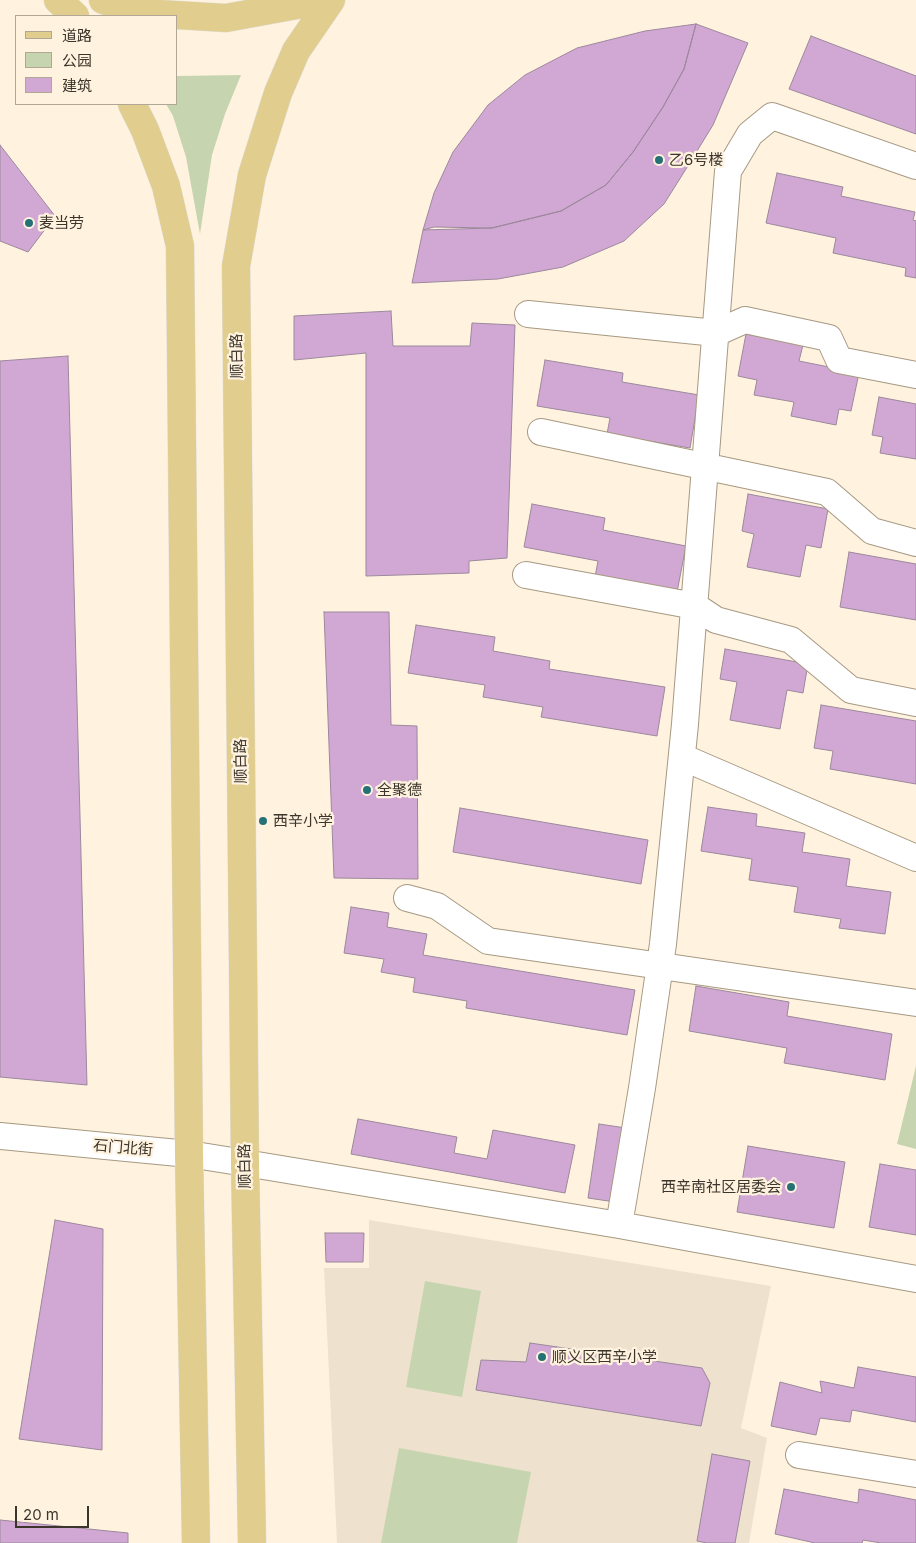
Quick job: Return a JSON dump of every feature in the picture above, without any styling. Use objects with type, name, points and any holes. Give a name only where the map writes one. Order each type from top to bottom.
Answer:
[{"type":"main road","points":[[58,0],[74,15]]},
{"type":"main road","points":[[103,0],[143,13],[176,15]]},
{"type":"main road","points":[[178,15],[226,18],[308,3],[315,0]]},
{"type":"main road","name":"顺白路","points":[[252,1543],[245,1163],[236,266],[252,175],[278,94],[296,51],[331,0]]},
{"type":"main road","points":[[132,105],[145,130],[166,186],[180,246],[189,1154],[196,1543]]},
{"type":"street","points":[[619,1226],[660,966],[682,757],[728,171],[750,134],[772,116],[916,166]]},
{"type":"street","points":[[528,314],[716,334],[745,320],[829,338],[838,360],[916,375]]},
{"type":"street","points":[[541,432],[827,492],[872,531],[916,542]]},
{"type":"street","points":[[526,575],[695,606],[716,620],[791,640],[851,690],[916,703]]},
{"type":"street","points":[[682,757],[916,858]]},
{"type":"street","points":[[407,898],[436,906],[488,941],[916,1003]]},
{"type":"street","name":"石门北街","points":[[0,1136],[189,1154],[619,1226],[916,1279]]},
{"type":"street","points":[[799,1455],[916,1474]]},
{"type":"shaded area","name":"顺义区西辛小学","points":[[369,1220],[771,1286],[741,1428],[767,1438],[749,1543],[337,1543],[324,1268],[369,1268]]},
{"type":"green space","points":[[241,75],[225,114],[212,155],[200,234],[186,157],[173,116],[167,105],[178,105],[178,76]]},
{"type":"green space","points":[[916,1066],[916,1149],[897,1144]]},
{"type":"green space","points":[[425,1281],[481,1291],[462,1397],[406,1387]]},
{"type":"green space","points":[[399,1448],[531,1472],[517,1543],[381,1543]]},
{"type":"building","name":"乙6号楼","points":[[696,24],[748,43],[713,125],[686,169],[664,204],[624,241],[563,267],[498,279],[412,283],[423,230],[434,227],[492,228],[561,211],[606,185],[633,152],[663,107],[684,69]]},
{"type":"building","points":[[696,24],[684,69],[663,107],[633,152],[606,185],[561,211],[492,228],[423,230],[434,193],[453,152],[488,105],[525,75],[577,48],[645,31]]},
{"type":"building","points":[[811,36],[916,76],[916,134],[789,89]]},
{"type":"building","points":[[0,145],[55,216],[28,252],[0,241]]},
{"type":"building","points":[[777,173],[843,187],[841,196],[915,212],[913,220],[916,221],[916,278],[905,276],[906,268],[833,253],[836,238],[766,223]]},
{"type":"building","points":[[391,311],[393,346],[470,346],[472,323],[515,325],[507,558],[469,561],[469,573],[366,576],[366,353],[294,360],[294,316]]},
{"type":"building","points":[[746,334],[803,345],[799,361],[859,373],[851,411],[839,409],[836,425],[791,416],[794,402],[754,395],[757,380],[738,376]]},
{"type":"building","points":[[68,356],[87,1085],[0,1077],[0,361]]},
{"type":"building","points":[[545,360],[623,373],[622,382],[699,395],[690,448],[607,434],[610,418],[537,406]]},
{"type":"building","points":[[879,397],[916,404],[916,459],[880,453],[883,437],[872,435]]},
{"type":"building","points":[[748,494],[828,509],[821,548],[806,545],[800,577],[747,567],[754,534],[742,531]]},
{"type":"building","points":[[532,504],[605,518],[603,530],[686,546],[677,592],[595,577],[598,561],[524,547]]},
{"type":"building","points":[[849,552],[916,564],[916,620],[840,607]]},
{"type":"building","points":[[324,612],[389,612],[391,725],[417,726],[418,879],[334,878]]},
{"type":"building","points":[[416,625],[495,637],[493,651],[550,661],[549,669],[665,687],[657,736],[541,717],[543,707],[483,697],[485,685],[408,673]]},
{"type":"building","points":[[725,649],[808,664],[803,693],[787,690],[780,729],[730,720],[737,682],[720,679]]},
{"type":"building","points":[[821,705],[916,721],[916,784],[830,769],[833,751],[814,748]]},
{"type":"building","points":[[708,807],[757,814],[756,826],[805,833],[802,852],[850,859],[846,886],[891,892],[885,934],[839,928],[841,919],[794,912],[798,887],[749,880],[752,859],[701,851]]},
{"type":"building","points":[[460,808],[648,840],[641,884],[453,852]]},
{"type":"building","points":[[351,907],[389,913],[387,927],[427,934],[423,955],[635,990],[627,1035],[466,1008],[467,1001],[413,992],[415,978],[381,972],[384,959],[344,953]]},
{"type":"building","points":[[696,986],[789,1002],[787,1016],[892,1034],[885,1080],[784,1063],[787,1048],[689,1031]]},
{"type":"building","points":[[358,1119],[457,1137],[454,1153],[487,1159],[493,1130],[575,1145],[565,1193],[351,1154]]},
{"type":"building","points":[[599,1124],[626,1128],[615,1202],[588,1198]]},
{"type":"building","name":"西辛南社区居委会","points":[[748,1146],[845,1162],[834,1228],[737,1212]]},
{"type":"building","points":[[880,1164],[916,1170],[916,1235],[869,1227]]},
{"type":"building","points":[[55,1220],[103,1229],[102,1450],[19,1439]]},
{"type":"building","points":[[325,1233],[364,1233],[363,1262],[326,1262]]},
{"type":"building","points":[[530,1343],[702,1368],[710,1383],[701,1426],[476,1390],[481,1360],[526,1362]]},
{"type":"building","points":[[858,1367],[916,1377],[916,1422],[852,1410],[850,1422],[820,1418],[816,1435],[771,1426],[780,1382],[822,1393],[820,1381],[854,1388]]},
{"type":"building","points":[[712,1454],[750,1461],[735,1543],[697,1541]]},
{"type":"building","points":[[784,1489],[858,1503],[859,1489],[916,1500],[916,1543],[881,1543],[863,1540],[862,1543],[815,1543],[775,1534]]},
{"type":"building","points":[[0,1520],[128,1533],[128,1543],[0,1543]]},
{"type":"place","name":"乙6号楼","points":[[659,160]]},
{"type":"place","name":"麦当劳","points":[[29,223]]},
{"type":"place","name":"全聚德","points":[[367,790]]},
{"type":"place","name":"西辛小学","points":[[263,821]]},
{"type":"place","name":"西辛南社区居委会","points":[[791,1187]]},
{"type":"place","name":"顺义区西辛小学","points":[[542,1357]]}]
